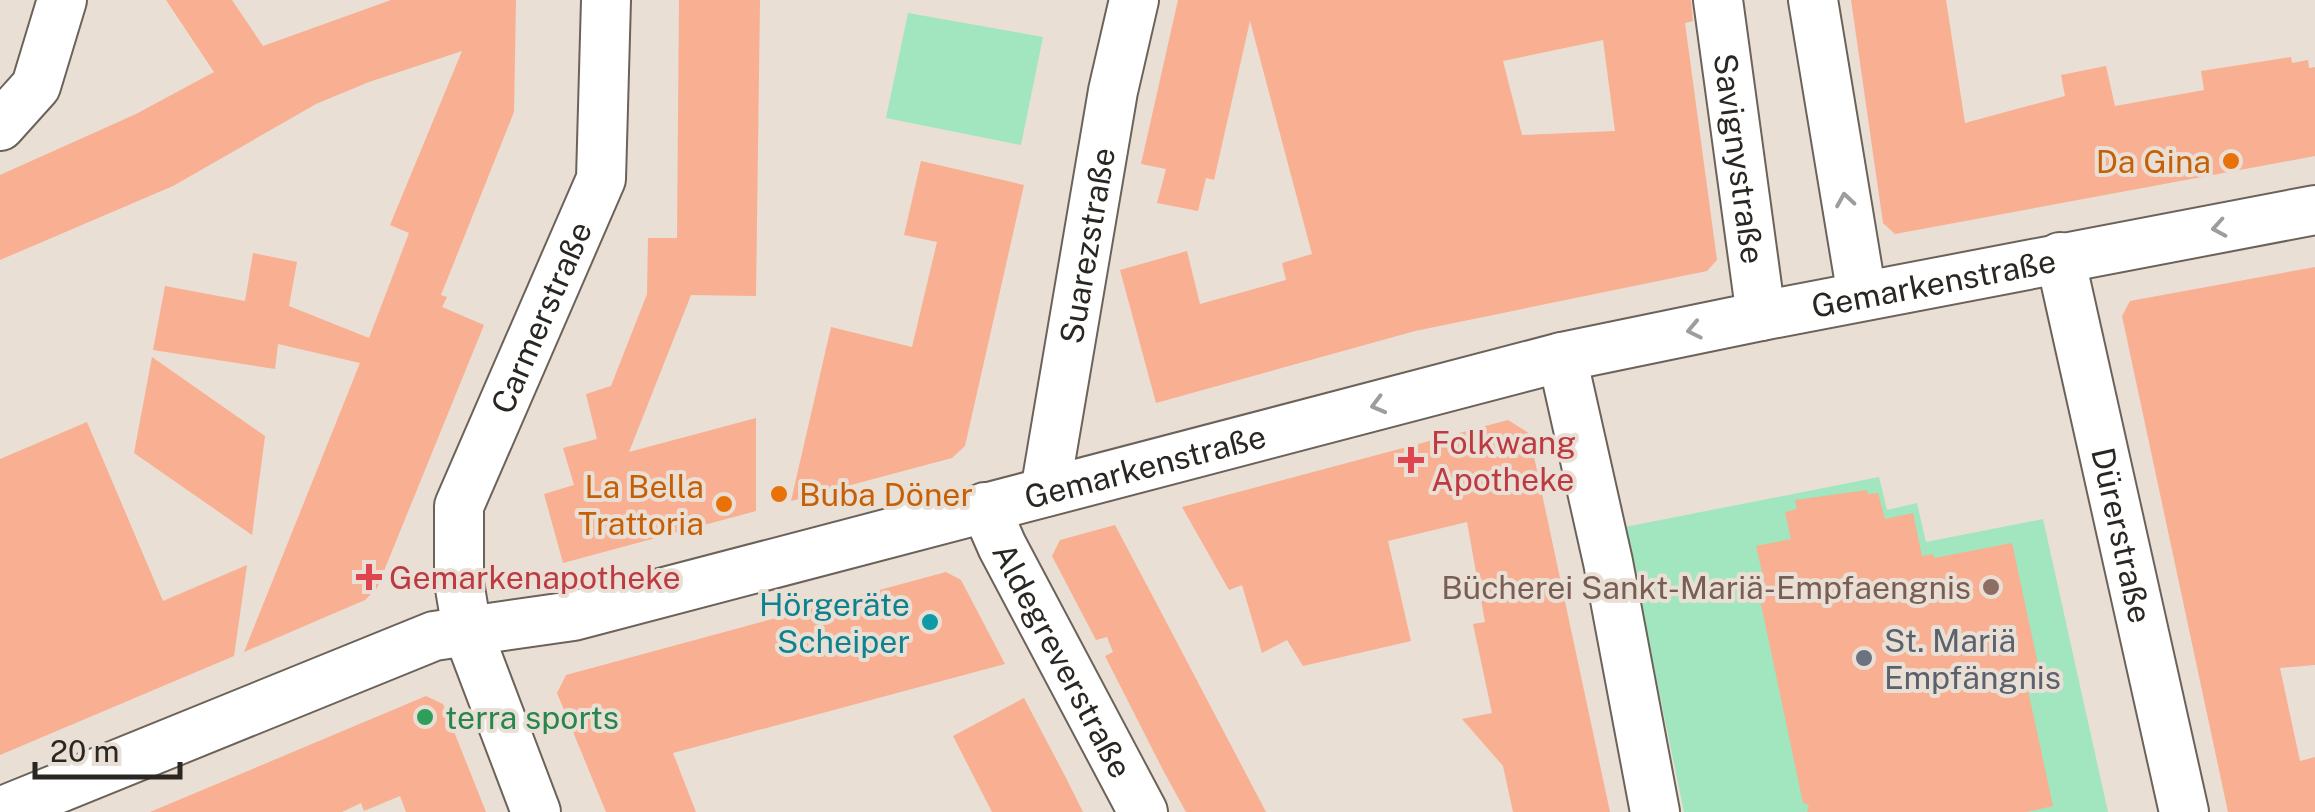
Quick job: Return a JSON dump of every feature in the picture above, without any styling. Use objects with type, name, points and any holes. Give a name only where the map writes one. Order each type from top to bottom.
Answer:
[{"type":"street","points":[[0,126],[36,86],[62,0]]},
{"type":"street","name":"Carmerstraße","points":[[536,812],[468,630],[459,582],[459,506],[601,179],[606,0]]},
{"type":"street","name":"Suarezstraße","points":[[1045,492],[1114,91],[1134,0]]},
{"type":"street","name":"Savignystraße","points":[[1718,0],[1760,316]]},
{"type":"street","points":[[1813,0],[1862,296]]},
{"type":"street","name":"Gemarkenstraße","points":[[0,812],[434,636],[573,616],[1562,357],[2315,210]]},
{"type":"street","name":"Dürerstraße","points":[[2060,257],[2184,812]]},
{"type":"street","points":[[1562,357],[1608,562],[1656,812]]},
{"type":"street","name":"Aldegreverstraße","points":[[986,506],[1002,546],[1144,812]]},
{"type":"green space","points":[[908,13],[1043,37],[1021,145],[886,118]]},
{"type":"green space","points":[[1879,477],[1887,510],[1917,503],[1926,542],[2043,519],[2108,812],[1684,812],[1625,527]]},
{"type":"building","points":[[166,0],[232,0],[263,46],[391,0],[516,0],[514,112],[441,295],[447,297],[442,307],[484,325],[377,588],[365,600],[244,652],[360,363],[278,344],[275,369],[153,350],[165,286],[245,301],[253,253],[297,262],[289,306],[369,338],[409,233],[390,225],[462,51],[316,104],[173,186],[0,260],[0,175],[136,114],[214,72]]},
{"type":"building","points":[[679,0],[760,0],[756,296],[691,295],[629,452],[756,418],[756,511],[563,563],[544,494],[574,485],[563,448],[597,439],[586,394],[611,386],[647,294],[648,238],[677,238]]},
{"type":"building","points":[[1178,0],[1691,0],[1693,21],[1685,23],[1717,260],[1707,271],[1415,331],[1156,403],[1120,270],[1187,251],[1200,304],[1286,280],[1282,263],[1312,254],[1250,21],[1214,180],[1206,178],[1198,211],[1157,203],[1166,169],[1141,164]],"holes":[[[1603,40],[1615,131],[1522,135],[1503,61]]]},
{"type":"building","points":[[1851,0],[1946,0],[1965,123],[2065,96],[2061,75],[2106,66],[2115,106],[2204,90],[2201,71],[2291,57],[2292,63],[2308,60],[2309,68],[2315,67],[2315,156],[1895,234],[1883,223]]},
{"type":"building","points":[[921,161],[1024,185],[965,446],[952,458],[791,501],[831,327],[912,347],[937,242],[904,235]]},
{"type":"building","points":[[2315,267],[2315,665],[2280,668],[2300,761],[2315,757],[2315,812],[2228,812],[2122,316],[2130,301]]},
{"type":"building","points":[[152,357],[265,436],[252,535],[134,453]]},
{"type":"building","points":[[1508,420],[1529,433],[1610,812],[1513,812],[1503,766],[1462,719],[1492,713],[1473,624],[1485,622],[1467,522],[1388,541],[1411,641],[1303,666],[1287,640],[1262,653],[1242,585],[1229,590],[1182,507]]},
{"type":"building","points":[[87,422],[163,601],[247,565],[234,656],[0,755],[0,459]]},
{"type":"building","name":"St. Mariä Empfängnis","points":[[1867,490],[1868,494],[1878,493],[1885,519],[1913,513],[1922,556],[1933,554],[1934,558],[2012,543],[2041,678],[2026,681],[2053,806],[2026,812],[1807,812],[1809,805],[1803,803],[1758,590],[1766,589],[1756,546],[1791,539],[1785,512],[1797,509],[1795,500]]},
{"type":"building","points":[[1115,525],[1266,812],[1186,812],[1164,772],[1105,656],[1113,652],[1107,637],[1096,640],[1052,556],[1060,540]]},
{"type":"building","points":[[946,572],[961,580],[1005,664],[673,753],[696,812],[606,812],[557,693],[566,675]]},
{"type":"building","points":[[426,696],[443,704],[486,812],[406,812],[400,796],[364,811],[361,803],[342,812],[150,812]]},
{"type":"building","points":[[1024,698],[1083,812],[992,812],[953,736]]},
{"type":"place","name":"Da Gina","points":[[2231,161]]},
{"type":"place","name":"Folkwang Apotheke","points":[[1411,460]]},
{"type":"place","name":"Buba Döner","points":[[779,494]]},
{"type":"place","name":"La Bella Trattoria","points":[[724,504]]},
{"type":"place","name":"Gemarkenapotheke","points":[[369,577]]},
{"type":"place","name":"Bücherei Sankt-Mariä-Empfaengnis","points":[[1991,587]]},
{"type":"place","name":"Hörgeräte Scheiper","points":[[930,622]]},
{"type":"place","name":"St. Mariä Empfängnis","points":[[1864,658]]},
{"type":"place","name":"terra sports","points":[[425,717]]}]
